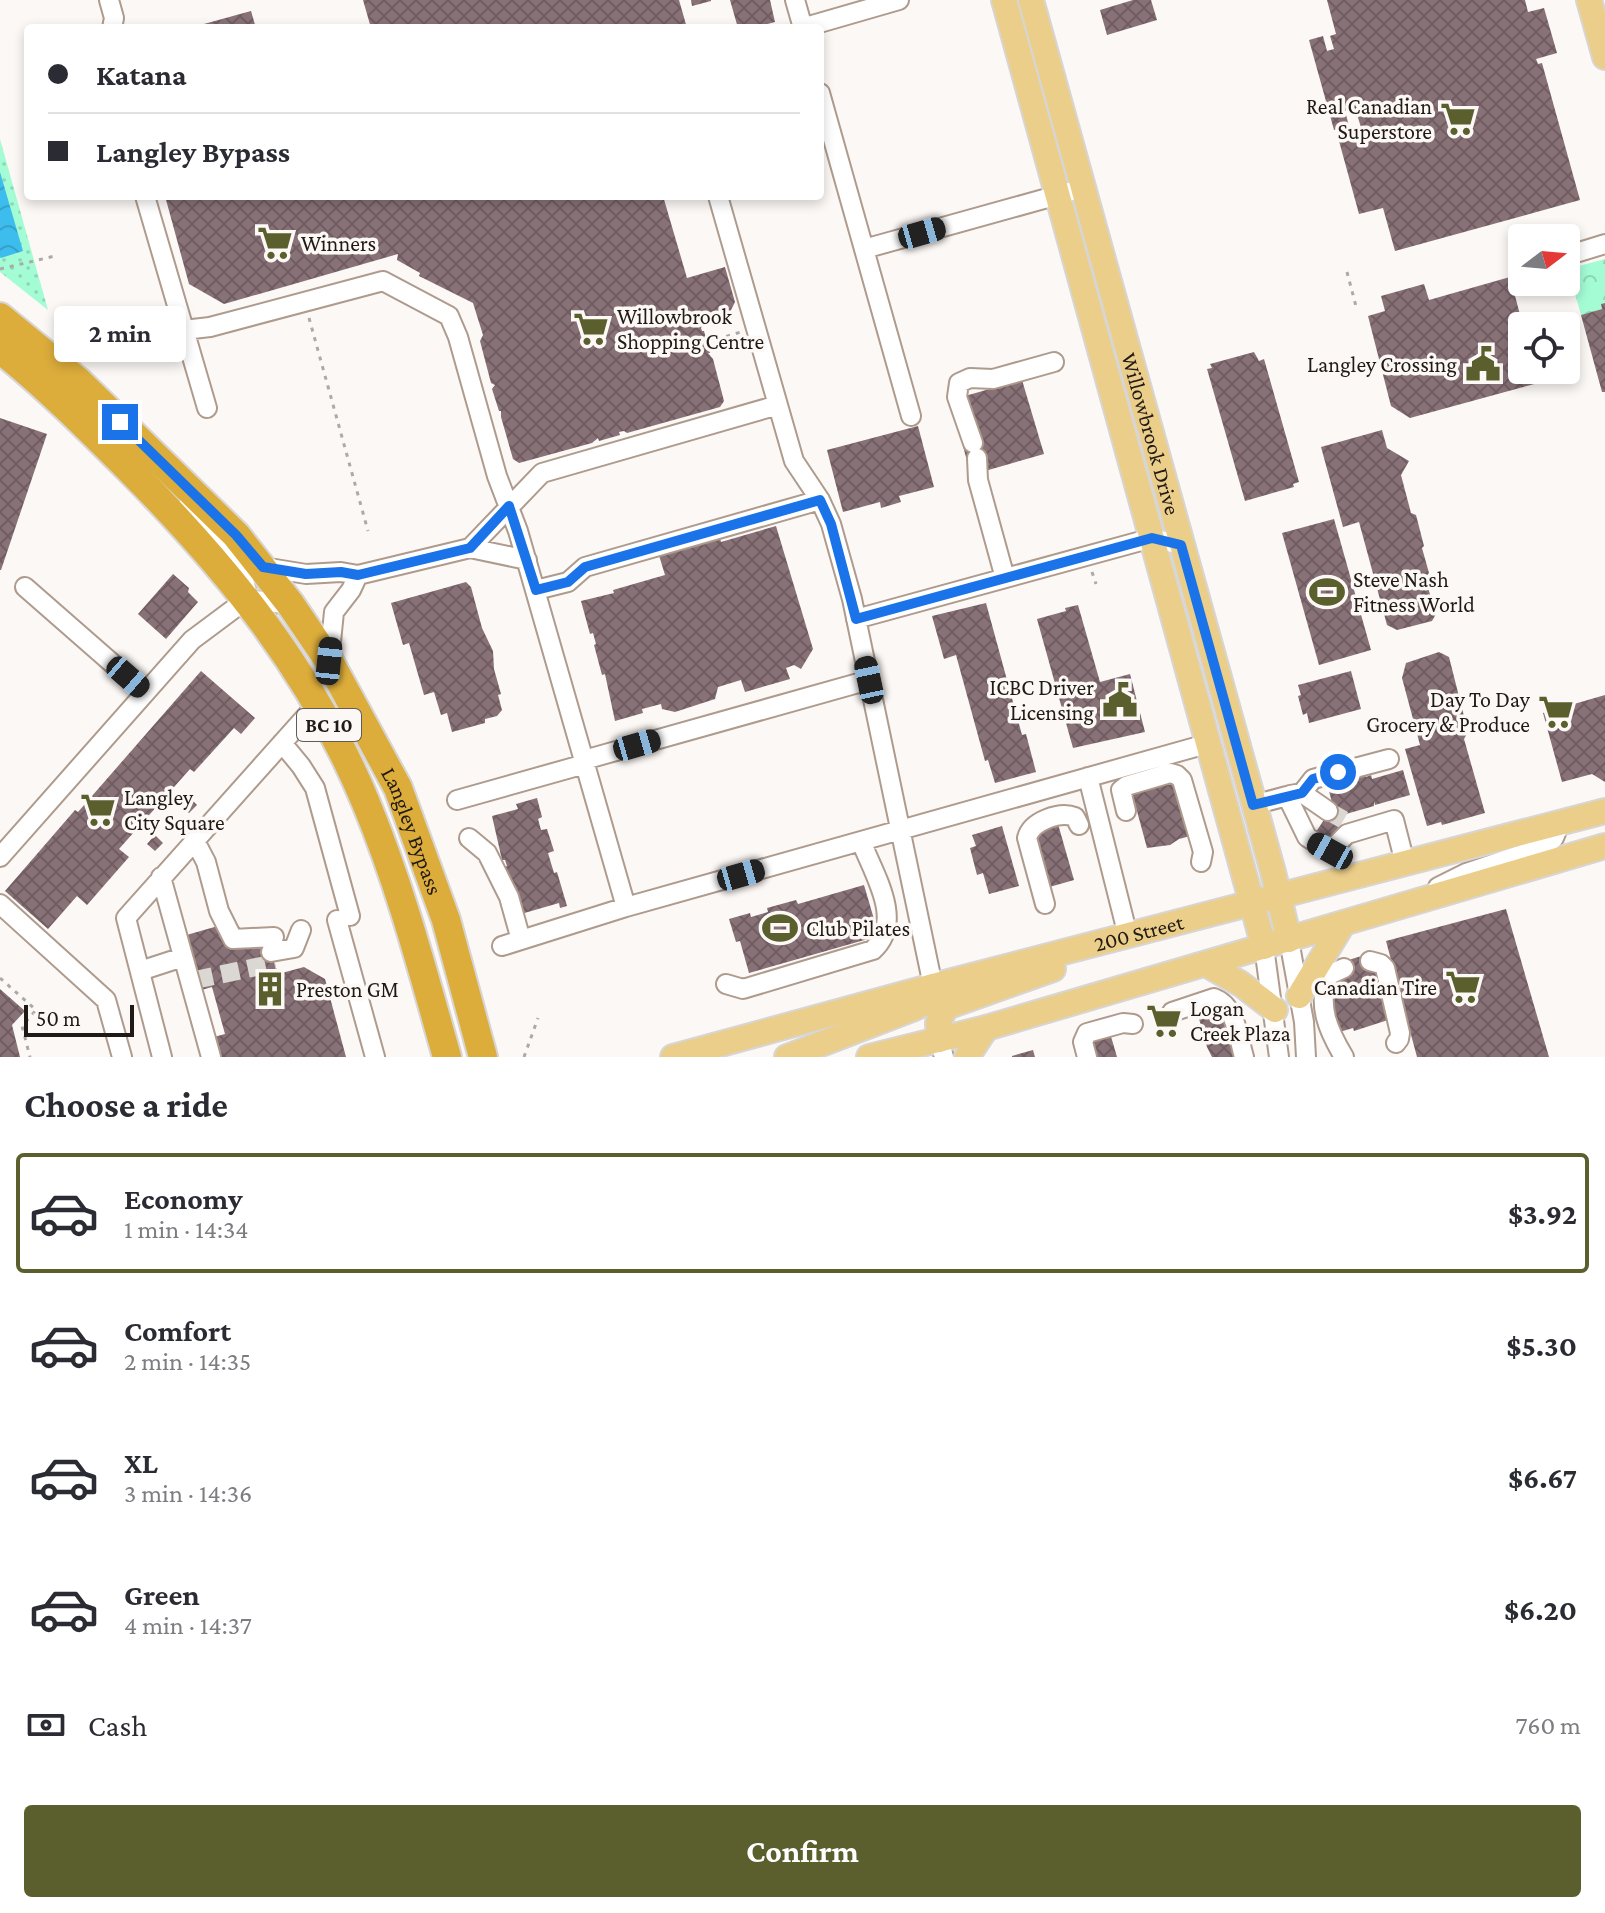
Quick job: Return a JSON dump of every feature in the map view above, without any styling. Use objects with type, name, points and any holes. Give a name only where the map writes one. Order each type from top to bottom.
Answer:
[{"type":"highway","name":"Langley Bypass","points":[[0,317],[78,381],[236,535],[263,567],[329,661],[398,788],[446,920],[483,1057]]},
{"type":"highway","name":"Langley Bypass","points":[[0,349],[40,381],[178,519],[247,599],[317,704],[366,802],[389,862],[446,1056]]},
{"type":"main road","name":"Willowbrook Drive","points":[[1004,0],[1264,947]]},
{"type":"main road","name":"Willowbrook Drive","points":[[1031,0],[1289,940]]},
{"type":"main road","points":[[1589,0],[1605,57]]},
{"type":"main road","name":"200 Street","points":[[673,1057],[1605,811]]},
{"type":"main road","points":[[869,1057],[941,1048],[986,1028],[1605,846]]},
{"type":"main road","points":[[1299,996],[1342,925]]},
{"type":"main road","points":[[941,1048],[938,1023],[946,1007],[1046,972],[1128,936]]},
{"type":"main road","points":[[1206,964],[1241,984],[1275,1010]]},
{"type":"main road","points":[[787,1057],[923,1004],[933,986]]},
{"type":"main road","points":[[967,1057],[986,1028]]},
{"type":"street","points":[[109,0],[113,24]]},
{"type":"street","points":[[795,0],[801,24]]},
{"type":"street","points":[[816,24],[899,0]]},
{"type":"street","points":[[824,107],[911,416]]},
{"type":"street","points":[[864,249],[1082,188]]},
{"type":"street","points":[[146,200],[207,408]]},
{"type":"street","points":[[719,200],[794,461],[820,500],[831,524],[856,619],[933,986]]},
{"type":"street","points":[[1580,252],[1605,244]]},
{"type":"street","points":[[184,330],[210,327],[383,281],[449,316],[458,337],[497,476],[536,590],[626,907]]},
{"type":"street","points":[[1005,578],[957,389],[963,380],[993,379],[1054,362]]},
{"type":"street","points":[[470,548],[542,473],[778,405]]},
{"type":"street","points":[[963,416],[959,436],[967,466],[978,480]]},
{"type":"street","points":[[183,484],[193,512],[237,561],[247,599]]},
{"type":"street","points":[[536,590],[568,582],[585,567],[820,500]]},
{"type":"street","points":[[856,619],[1152,538],[1181,545]]},
{"type":"street","points":[[263,567],[306,574],[341,572],[358,575],[470,548],[527,560]]},
{"type":"street","points":[[329,661],[334,612],[358,575]]},
{"type":"street","points":[[25,587],[145,692]]},
{"type":"street","points":[[0,857],[192,640],[247,599],[291,605]]},
{"type":"street","points":[[457,800],[869,680]]},
{"type":"street","points":[[162,1057],[126,918],[317,704]]},
{"type":"street","points":[[282,743],[315,788],[375,1057]]},
{"type":"street","points":[[502,946],[626,907],[1210,743]]},
{"type":"street","points":[[1253,805],[1294,794],[1313,779],[1389,759]]},
{"type":"street","points":[[1126,811],[1121,790],[1126,786],[1170,773],[1177,775],[1182,780],[1203,852],[1201,862]]},
{"type":"street","points":[[1088,777],[1128,936]]},
{"type":"street","points":[[1294,794],[1307,837],[1330,851],[1336,823]]},
{"type":"street","points":[[1294,794],[1336,823],[1394,820],[1405,863]]},
{"type":"street","points":[[1045,904],[1027,838],[1029,830],[1034,824],[1067,814],[1075,817],[1079,825]]},
{"type":"street","points":[[1401,907],[1466,873],[1544,847],[1554,838],[1560,823]]},
{"type":"street","points":[[469,838],[487,853],[509,897],[521,940]]},
{"type":"street","points":[[195,841],[206,862],[219,911],[233,939],[273,951],[294,948],[301,930]]},
{"type":"street","points":[[726,984],[743,989],[873,950],[883,941],[888,915],[877,876],[861,841]]},
{"type":"street","points":[[161,877],[190,973],[204,1055]]},
{"type":"street","points":[[0,904],[106,1000],[122,1057]]},
{"type":"street","name":"Willowbrook Drive","points":[[1289,940],[1306,1057]]},
{"type":"street","name":"Willowbrook Drive","points":[[1264,947],[1279,1057]]},
{"type":"street","points":[[1370,961],[1385,968],[1400,1033],[1396,1043]]},
{"type":"street","points":[[1344,968],[1329,975],[1323,995],[1330,1033],[1344,1057]]},
{"type":"street","points":[[140,971],[190,973]]},
{"type":"street","points":[[1172,1012],[1214,998],[1221,1001],[1231,1011],[1244,1057]]},
{"type":"street","points":[[1087,1057],[1083,1042],[1087,1033],[1123,1023],[1133,1024]]},
{"type":"path","points":[[0,269],[55,256]]},
{"type":"path","points":[[1347,272],[1357,310]]},
{"type":"path","points":[[303,302],[368,531]]},
{"type":"path","points":[[707,342],[731,335]]},
{"type":"path","points":[[1093,572],[1096,584]]},
{"type":"path","points":[[0,978],[36,1010],[22,1026],[30,1057]]},
{"type":"path","points":[[524,1057],[538,1018]]},
{"type":"green space","points":[[0,139],[48,310],[0,272]]},
{"type":"green space","points":[[1605,259],[1605,303],[1601,304],[1602,309],[1581,315],[1576,296],[1580,296],[1580,266]]},
{"type":"water","points":[[0,172],[23,251],[1,258],[0,257]]},
{"type":"building","points":[[363,0],[679,0],[686,24],[370,24]]},
{"type":"building","points":[[691,0],[711,0],[711,1],[692,6]]},
{"type":"building","points":[[730,0],[770,0],[775,22],[737,24]]},
{"type":"building","points":[[1133,0],[1151,0],[1157,20],[1107,35],[1100,10]]},
{"type":"building","name":"Real Canadian Superstore","points":[[1327,0],[1525,0],[1528,12],[1544,8],[1557,53],[1536,59],[1538,64],[1542,63],[1580,200],[1395,251],[1383,208],[1359,214],[1339,141],[1363,134],[1356,111],[1345,111],[1349,126],[1334,130],[1309,40],[1323,36],[1327,51],[1334,49],[1330,36],[1336,34]]},
{"type":"building","points":[[251,11],[255,24],[204,24]]},
{"type":"building","name":"Willowbrook Shopping Centre","points":[[166,200],[664,200],[687,278],[725,267],[735,302],[727,318],[703,324],[701,328],[724,401],[720,407],[627,433],[619,432],[620,435],[599,441],[598,438],[592,443],[519,463],[513,459],[492,389],[495,385],[491,383],[480,341],[483,335],[473,303],[419,276],[420,273],[397,260],[398,254],[224,304],[189,284]]},
{"type":"building","points":[[1508,278],[1508,296],[1515,296],[1519,312],[1508,312],[1508,384],[1534,384],[1410,418],[1391,406],[1368,316],[1385,311],[1381,296],[1424,284],[1429,300]]},
{"type":"building","points":[[1605,303],[1605,392],[1602,392],[1581,315],[1602,309],[1601,304]]},
{"type":"building","points":[[1254,352],[1259,361],[1264,359],[1299,482],[1293,484],[1294,487],[1245,501],[1207,369],[1212,368],[1210,364]]},
{"type":"building","points":[[1022,380],[1044,454],[985,471],[981,457],[967,461],[963,446],[978,442],[965,396]]},
{"type":"building","points":[[0,418],[47,434],[1,570],[0,570]]},
{"type":"building","points":[[918,426],[934,487],[899,496],[901,502],[881,508],[880,502],[843,512],[827,450]]},
{"type":"building","points":[[1382,430],[1387,448],[1409,461],[1401,475],[1424,546],[1429,573],[1425,578],[1436,614],[1432,621],[1397,630],[1387,625],[1359,522],[1343,527],[1321,447]]},
{"type":"building","name":"Steve Nash Fitness World","points":[[1334,519],[1371,650],[1319,665],[1282,533]]},
{"type":"building","points":[[776,526],[813,649],[801,669],[794,665],[786,668],[790,679],[745,692],[741,680],[718,687],[715,699],[675,712],[662,709],[661,704],[615,721],[605,674],[602,675],[593,633],[590,634],[581,601],[665,575],[658,552],[719,534],[721,542]]},
{"type":"building","points":[[173,574],[189,588],[188,592],[198,602],[166,639],[138,614]]},
{"type":"building","points":[[466,582],[471,587],[482,628],[493,651],[502,710],[497,716],[485,719],[485,723],[452,732],[447,713],[441,715],[434,692],[424,695],[409,643],[403,645],[391,603]]},
{"type":"building","points":[[986,603],[1022,735],[1026,734],[1036,772],[995,783],[988,760],[985,761],[956,655],[944,659],[932,616]]},
{"type":"building","points":[[1078,605],[1100,682],[1130,674],[1145,732],[1073,748],[1037,619]]},
{"type":"building","points":[[1439,652],[1449,657],[1468,732],[1464,739],[1485,813],[1427,826],[1405,749],[1420,745],[1402,678],[1406,663]]},
{"type":"building","points":[[201,671],[255,718],[241,734],[234,728],[194,772],[190,769],[119,849],[129,857],[87,905],[77,896],[48,929],[5,891]]},
{"type":"building","points":[[1351,671],[1361,709],[1309,723],[1307,713],[1303,715],[1298,685]]},
{"type":"building","points":[[1605,695],[1605,782],[1592,774],[1562,782],[1543,713]]},
{"type":"building","points":[[1403,770],[1410,795],[1375,805],[1374,801],[1374,806],[1346,814],[1330,844],[1314,835],[1333,806],[1327,784],[1365,774],[1366,777],[1371,775],[1372,779]]},
{"type":"building","points":[[1171,778],[1179,783],[1194,835],[1170,845],[1147,848],[1131,789]]},
{"type":"building","points":[[189,797],[197,805],[189,813],[181,806]]},
{"type":"building","points":[[537,798],[542,817],[538,819],[541,830],[547,829],[554,851],[548,853],[567,906],[560,908],[559,903],[521,914],[504,867],[507,866],[502,860],[492,816],[518,809],[516,804]]},
{"type":"building","points":[[1058,824],[1074,880],[1046,888],[1031,832]]},
{"type":"building","points":[[1002,826],[1019,886],[989,894],[983,873],[977,875],[970,848],[976,846],[972,835]]},
{"type":"building","points":[[155,835],[163,843],[155,851],[147,844]]},
{"type":"building","points":[[864,885],[876,926],[866,934],[868,939],[749,973],[740,941],[736,942],[729,919],[750,913],[751,917],[768,912],[767,908],[796,900],[798,904]]},
{"type":"building","name":"Canadian Tire","points":[[1506,909],[1549,1057],[1417,1057],[1386,941]]},
{"type":"building","name":"Preston GM","points":[[225,924],[232,950],[268,940],[278,974],[304,967],[325,979],[346,1057],[219,1057],[214,1037],[225,1034],[212,987],[198,991],[183,936]]},
{"type":"building","points":[[1368,954],[1378,965],[1391,1019],[1354,1031],[1353,1028],[1336,1033],[1325,995],[1342,962]]},
{"type":"building","points":[[0,989],[25,1011],[12,1025],[20,1057],[0,1057]]},
{"type":"building","points":[[1215,1003],[1234,1030],[1240,1057],[1212,1057],[1207,1047],[1196,1008]]},
{"type":"building","points":[[1110,1033],[1117,1057],[1092,1057],[1089,1038]]},
{"type":"building","points":[[1033,1050],[1035,1057],[1012,1057],[1012,1056]]},
{"type":"tunnel","points":[[1328,811],[1344,820]]},
{"type":"tunnel","points":[[195,980],[275,963]]},
{"type":"place","name":"Real Canadian Superstore","points":[[1458,119]]},
{"type":"place","name":"Winners","points":[[275,243]]},
{"type":"place","name":"Willowbrook Shopping Centre","points":[[591,329]]},
{"type":"place","name":"Langley Crossing","points":[[1483,364]]},
{"type":"place","name":"Steve Nash Fitness World","points":[[1327,592]]},
{"type":"place","name":"ICBC Driver Licensing","points":[[1120,700]]},
{"type":"place","name":"Day To Day Grocery & Produce","points":[[1556,712]]},
{"type":"place","name":"Langley City Square","points":[[98,810]]},
{"type":"place","name":"Club Pilates","points":[[780,928]]},
{"type":"place","name":"Canadian Tire","points":[[1463,987]]},
{"type":"place","name":"Preston GM","points":[[270,989]]},
{"type":"place","name":"Logan Creek Plaza","points":[[1164,1021]]},
{"type":"route","points":[[120,422],[236,535],[263,567],[306,574],[341,572],[358,575],[470,548],[509,506],[536,590],[568,582],[585,567],[820,500],[831,524],[856,619],[1152,538],[1181,545],[1253,805],[1302,793],[1313,779],[1338,772]]}]
